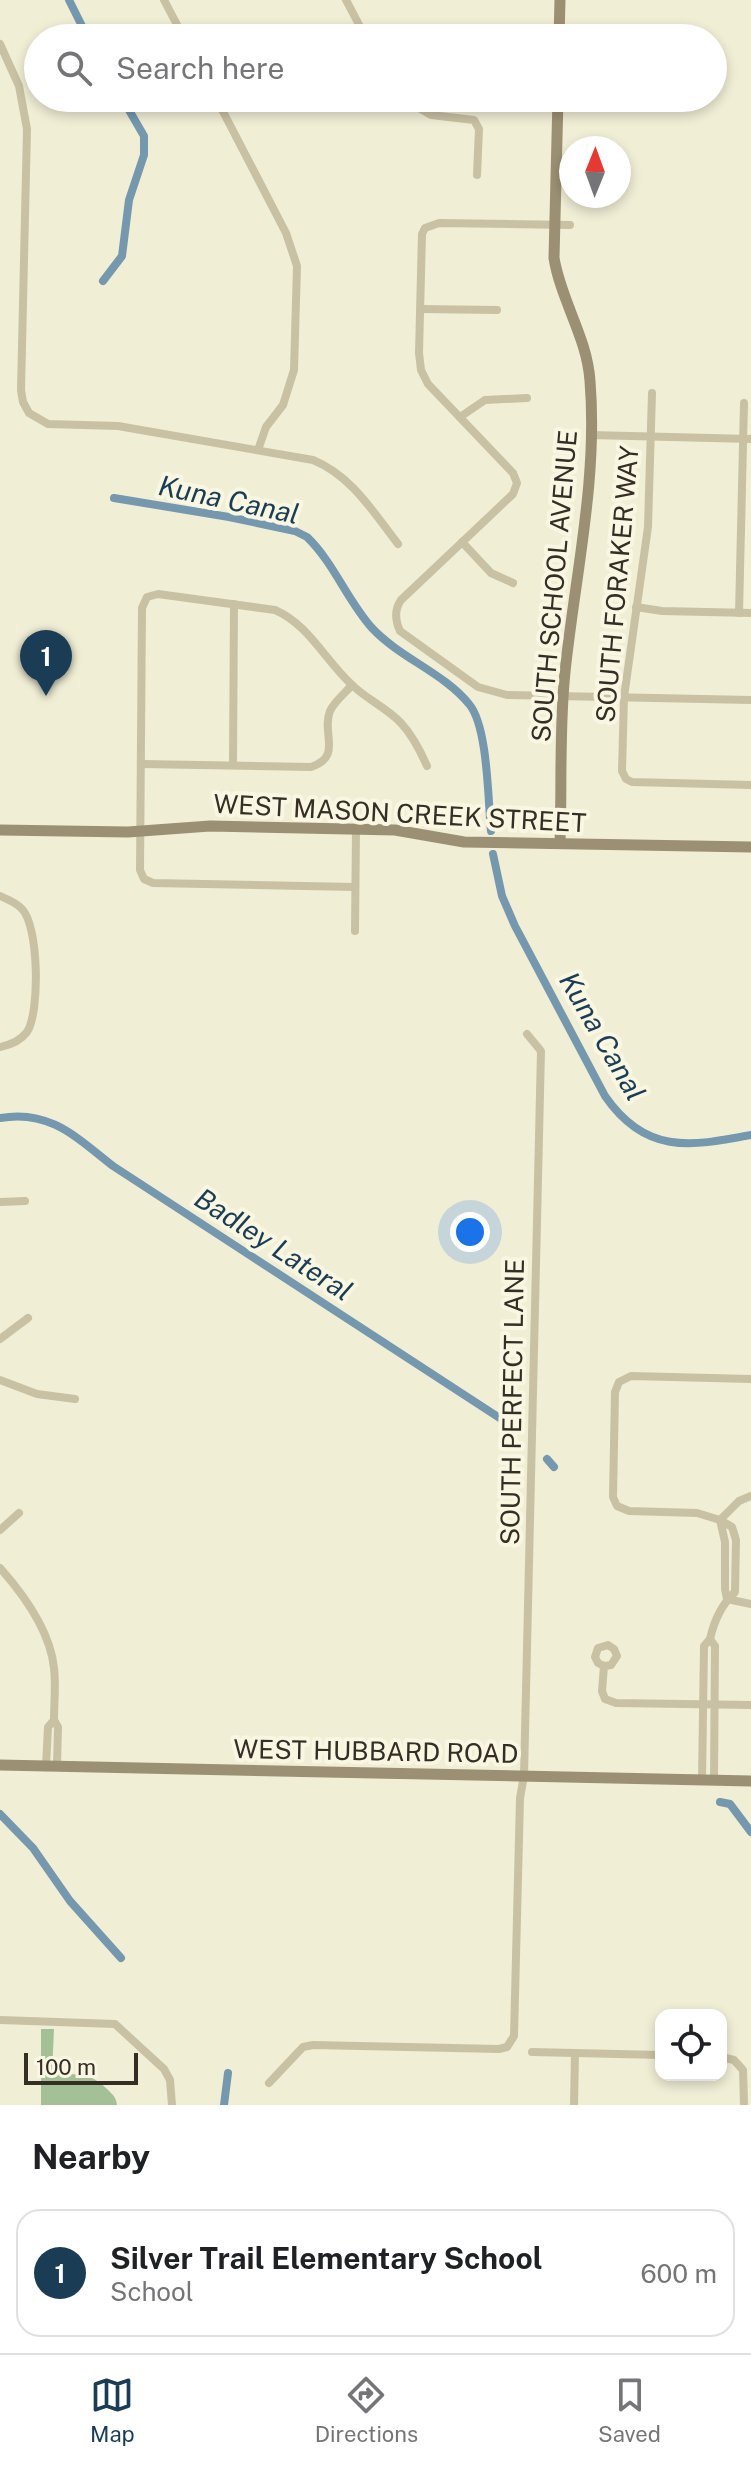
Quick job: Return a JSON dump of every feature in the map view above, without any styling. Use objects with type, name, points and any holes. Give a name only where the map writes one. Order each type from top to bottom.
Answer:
[{"type":"street","points":[[164,0],[177,24]]},
{"type":"street","points":[[346,0],[359,24]]},
{"type":"street","points":[[559,24],[560,0]]},
{"type":"street","points":[[0,44],[19,86],[27,129],[21,390],[29,413],[48,424],[118,426],[305,458],[336,472],[350,483],[398,544]]},
{"type":"street","points":[[223,112],[286,233],[297,266],[294,370],[283,405],[266,427],[258,450]]},
{"type":"street","points":[[426,112],[474,120],[479,129],[477,175]]},
{"type":"street","name":"SOUTH SCHOOL AVENUE","points":[[558,112],[556,271],[588,361],[591,390],[585,531],[569,633],[564,696],[560,843]]},
{"type":"street","points":[[570,225],[439,223],[425,228],[421,240],[421,370],[428,384],[513,473],[517,483],[513,494],[401,600],[396,614],[400,631],[478,687],[507,695],[751,700]]},
{"type":"street","points":[[421,309],[497,310]]},
{"type":"street","name":"SOUTH FORAKER WAY","points":[[652,393],[648,527],[624,697],[622,771],[626,779],[632,782],[751,785]]},
{"type":"street","points":[[460,417],[485,400],[527,398]]},
{"type":"street","points":[[739,613],[746,527],[747,439],[744,403]]},
{"type":"street","points":[[590,435],[747,439]]},
{"type":"street","points":[[462,542],[491,573],[513,583]]},
{"type":"street","points":[[355,887],[153,883],[144,879],[140,870],[142,608],[147,597],[158,594],[275,610],[287,615],[352,685],[398,720],[413,737],[427,766]]},
{"type":"street","points":[[233,765],[234,604]]},
{"type":"street","points":[[636,607],[662,611],[751,613]]},
{"type":"street","points":[[142,764],[311,767],[323,763],[328,754],[331,709],[352,685]]},
{"type":"street","name":"WEST MASON CREEK STREET","points":[[0,830],[141,831],[210,826],[356,829],[395,830],[464,842],[751,847]]},
{"type":"street","points":[[355,931],[356,829]]},
{"type":"street","points":[[0,896],[23,909],[35,940],[33,1016],[27,1032],[18,1040],[0,1047]]},
{"type":"street","name":"SOUTH PERFECT LANE","points":[[269,2083],[303,2047],[313,2045],[487,2049],[507,2047],[514,2036],[520,1798],[524,1776],[541,1051],[527,1034]]},
{"type":"street","points":[[0,1202],[25,1201]]},
{"type":"street","points":[[0,1339],[28,1318]]},
{"type":"street","points":[[708,1780],[703,1704],[704,1646],[710,1639],[716,1618],[735,1592],[736,1540],[732,1527],[697,1513],[629,1511],[617,1506],[613,1497],[615,1392],[619,1382],[631,1376],[751,1379]]},
{"type":"street","points":[[0,1380],[37,1394],[75,1399]]},
{"type":"street","points":[[720,1520],[739,1501],[751,1496]]},
{"type":"street","points":[[0,1530],[19,1513]]},
{"type":"street","points":[[0,1568],[31,1608],[47,1639],[54,1668],[54,1720],[58,1727],[52,1766]]},
{"type":"street","points":[[727,1599],[751,1604]]},
{"type":"street","points":[[708,1780],[715,1704],[715,1646],[710,1639]]},
{"type":"street","points":[[604,1666],[602,1691],[605,1699],[616,1703],[751,1705]]},
{"type":"street","name":"WEST HUBBARD ROAD","points":[[0,1765],[751,1781]]},
{"type":"street","points":[[0,2020],[115,2024],[164,2069],[170,2080],[172,2105]]},
{"type":"street","points":[[532,2052],[655,2055]]},
{"type":"street","points":[[574,2105],[575,2053]]},
{"type":"street","points":[[727,2059],[740,2064],[744,2075],[744,2105]]},
{"type":"green space","points":[[41,2029],[54,2029],[52,2074],[82,2075],[95,2079],[113,2095],[117,2105],[41,2105]]},
{"type":"waterway","name":"Kuna Canal","points":[[69,0],[81,24]]},
{"type":"waterway","name":"Kuna Canal","points":[[103,281],[122,256],[129,200],[144,155],[144,136],[130,112]]},
{"type":"waterway","name":"Kuna Canal","points":[[114,498],[229,517],[295,531],[307,537],[325,558],[372,628],[395,648],[447,683],[469,704],[484,746],[491,831]]},
{"type":"waterway","name":"Kuna Canal","points":[[493,854],[502,896],[515,926],[605,1096],[620,1115],[652,1137],[670,1142],[708,1142],[751,1135]]},
{"type":"waterway","name":"Badley Lateral","points":[[0,1118],[34,1118],[62,1128],[113,1166],[518,1430]]},
{"type":"waterway","name":"Badley Lateral","points":[[547,1459],[554,1467]]},
{"type":"waterway","name":"Badley Lateral","points":[[720,1802],[730,1804],[751,1832]]},
{"type":"waterway","points":[[0,1814],[33,1848],[70,1901],[121,1958]]},
{"type":"waterway","points":[[224,2105],[228,2073]]},
{"type":"place","name":"Silver Trail Elementary School","points":[[46,696]]}]
